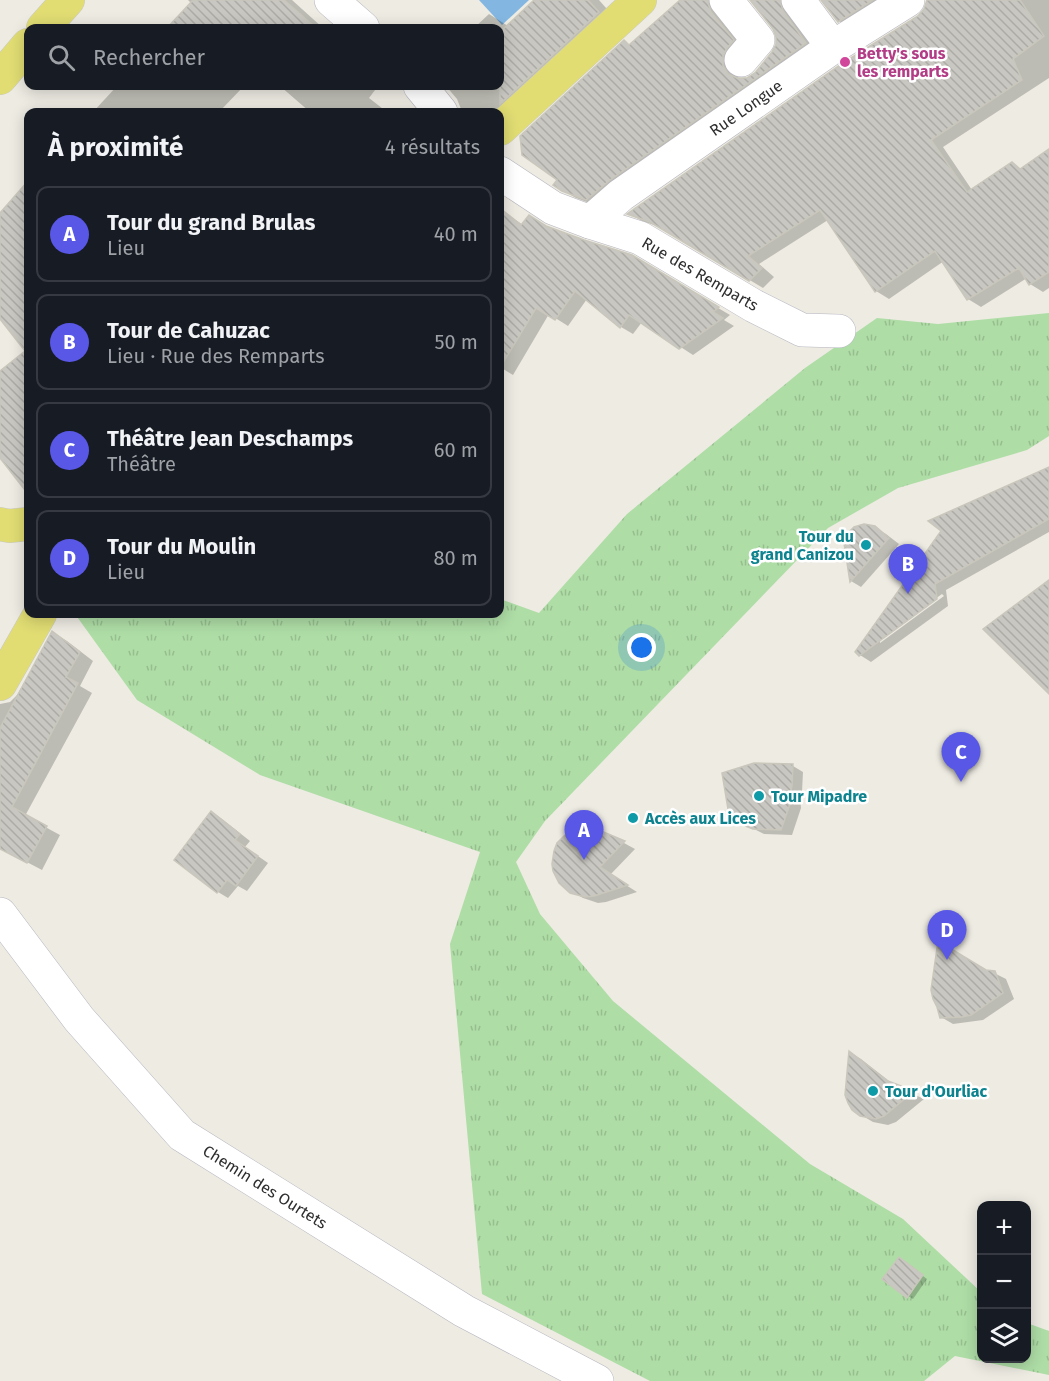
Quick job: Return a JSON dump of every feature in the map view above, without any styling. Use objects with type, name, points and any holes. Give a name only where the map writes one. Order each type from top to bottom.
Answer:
[{"type":"main road","points":[[47,24],[68,0]]},
{"type":"main road","points":[[504,125],[640,0]]},
{"type":"main road","points":[[0,78],[24,50]]},
{"type":"main road","points":[[0,524],[9,526],[24,524]]},
{"type":"main road","points":[[0,684],[38,618]]},
{"type":"street","points":[[331,0],[358,24]]},
{"type":"street","points":[[726,0],[758,40],[741,60]]},
{"type":"street","points":[[798,0],[833,47]]},
{"type":"street","name":"Rue Longue","points":[[590,222],[621,195],[833,47],[908,0]]},
{"type":"street","points":[[423,90],[438,108]]},
{"type":"street","name":"Rue des Remparts","points":[[504,176],[553,208],[640,238],[754,306],[802,330],[839,332]]},
{"type":"street","name":"Chemin des Ourtets","points":[[0,914],[79,1019],[182,1135],[464,1311],[597,1381]]},
{"type":"green space","points":[[1049,313],[1049,436],[1027,450],[898,488],[828,528],[545,821],[516,862],[540,914],[613,1001],[810,1164],[903,1219],[977,1288],[977,1360],[955,1356],[924,1381],[650,1381],[482,1294],[450,944],[480,852],[260,775],[137,700],[78,618],[504,618],[504,600],[539,613],[627,514],[805,368],[877,318],[938,324]]},
{"type":"green space","points":[[1031,1324],[1049,1331],[1049,1375],[990,1363],[1031,1363]]},
{"type":"water","points":[[479,0],[529,0],[503,24]]},
{"type":"building","points":[[193,0],[284,0],[311,24],[171,24]]},
{"type":"building","points":[[534,0],[588,0],[599,12],[500,104],[500,90],[504,90],[504,28]]},
{"type":"building","points":[[680,0],[708,0],[711,12],[734,40],[723,56],[723,66],[728,74],[737,78],[747,78],[755,73],[776,44],[773,29],[750,0],[780,0],[783,11],[806,43],[610,180],[586,200],[562,191],[553,185],[557,180],[522,155],[520,136],[624,40],[629,45]]},
{"type":"building","points":[[821,0],[873,0],[838,22]]},
{"type":"building","points":[[927,0],[1020,0],[1044,36],[1013,59],[1022,80],[931,140],[967,192],[1012,162],[1020,169],[1049,149],[1049,272],[1029,285],[1019,268],[967,300],[935,251],[875,292],[820,210],[748,256],[762,268],[749,281],[650,222],[627,214],[843,63],[918,16]]},
{"type":"building","points":[[24,186],[24,350],[0,319],[0,213]]},
{"type":"building","points":[[504,211],[521,225],[529,215],[546,226],[632,255],[719,307],[713,312],[723,318],[679,349],[629,315],[620,328],[575,291],[555,320],[536,308],[504,361]]},
{"type":"building","points":[[24,352],[24,489],[0,458],[0,371]]},
{"type":"building","points":[[1049,467],[1049,519],[935,584],[937,599],[859,656],[855,652],[941,531],[928,521]]},
{"type":"building","name":"Tour du grand Canizou","points":[[864,524],[875,526],[889,538],[850,582],[844,543],[847,534],[854,527]]},
{"type":"building","points":[[1049,580],[1049,694],[983,629]]},
{"type":"building","points":[[52,631],[80,652],[66,677],[78,683],[12,807],[47,826],[27,863],[0,849],[0,728]]},
{"type":"building","name":"Tour Mipadre","points":[[754,763],[793,764],[791,801],[781,830],[753,829],[734,818],[728,809],[722,773]]},
{"type":"building","points":[[211,811],[240,834],[235,840],[258,856],[236,886],[227,880],[217,893],[174,860]]},
{"type":"building","points":[[586,827],[625,841],[600,867],[628,885],[585,897],[570,893],[559,883],[552,864],[557,843],[566,834]]},
{"type":"building","points":[[938,941],[986,970],[995,971],[1003,993],[971,1015],[940,1018],[931,990]]},
{"type":"building","name":"Tour d'Ourliac","points":[[849,1051],[888,1081],[914,1091],[884,1116],[876,1119],[860,1116],[852,1110],[845,1095]]},
{"type":"building","points":[[899,1257],[923,1275],[907,1298],[882,1279]]},
{"type":"place","name":"Betty's sous les remparts","points":[[845,62]]},
{"type":"place","name":"Tour du grand Canizou","points":[[866,545]]},
{"type":"place","name":"Tour de Cahuzac","points":[[908,594]]},
{"type":"place","name":"Théâtre Jean Deschamps","points":[[961,782]]},
{"type":"place","name":"Tour Mipadre","points":[[759,796]]},
{"type":"place","name":"Accès aux Lices","points":[[633,818]]},
{"type":"place","name":"Tour du grand Brulas","points":[[584,860]]},
{"type":"place","name":"Tour du Moulin","points":[[947,960]]},
{"type":"place","name":"Tour d'Ourliac","points":[[873,1091]]}]
